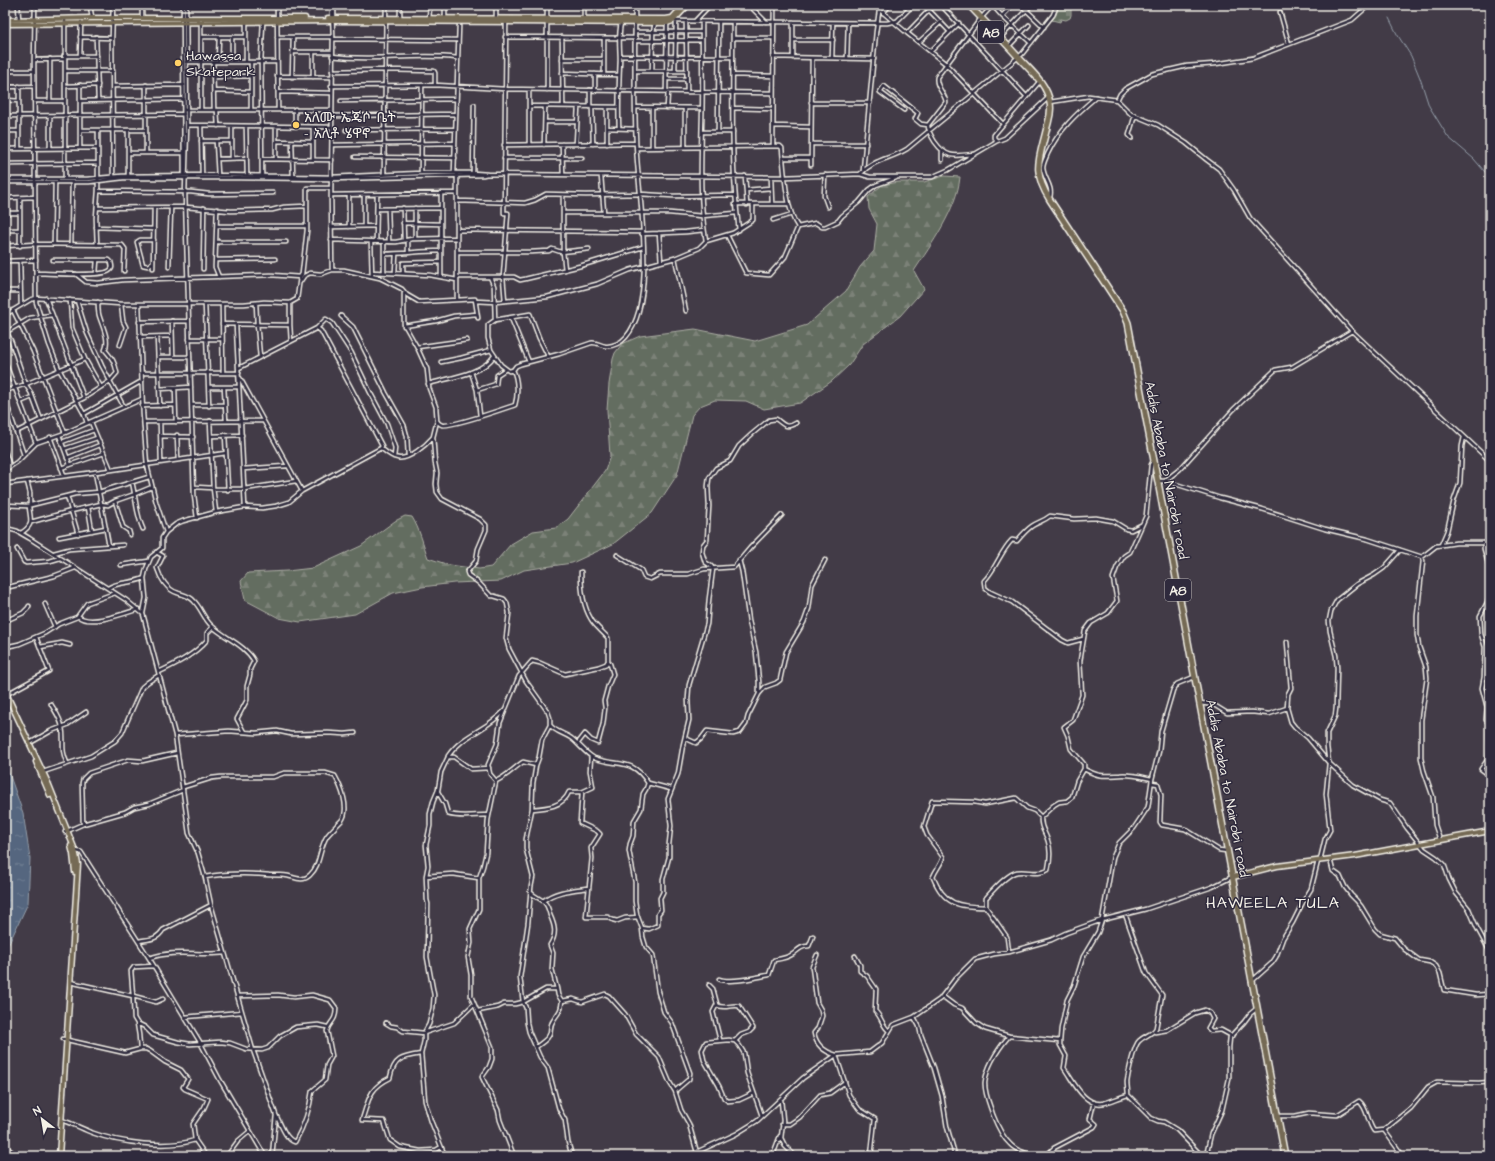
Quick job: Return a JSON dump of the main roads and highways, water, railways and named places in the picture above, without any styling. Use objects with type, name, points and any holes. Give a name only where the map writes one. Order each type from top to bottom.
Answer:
[{"type":"highway","name":"A8","points":[[965,5],[1001,37],[1018,57]]},
{"type":"highway","name":"A8","points":[[969,5],[1018,57]]},
{"type":"highway","name":"Addis Ababa to Nairobi road","points":[[1018,57],[1040,81],[1049,100],[1051,113],[1039,156],[1038,172],[1041,185],[1125,316],[1130,331],[1153,460],[1285,1156]]},
{"type":"main road","points":[[5,24],[92,18],[112,20],[496,20],[621,23],[669,19],[684,5]]},
{"type":"main road","points":[[496,20],[506,22],[584,19],[666,23],[674,22],[688,5]]},
{"type":"main road","points":[[65,21],[81,22],[142,18],[201,22],[246,20],[263,22],[277,20]]},
{"type":"main road","points":[[5,20],[34,22]]},
{"type":"main road","points":[[6,694],[30,743],[67,832],[78,868],[64,1039],[61,1120],[57,1156]]},
{"type":"main road","points":[[6,694],[42,773]]},
{"type":"main road","points":[[1233,876],[1266,868],[1319,861],[1490,831]]},
{"type":"main road","points":[[57,1156],[75,881],[74,852]]},
{"type":"water","points":[[5,762],[23,813],[30,858],[28,903],[5,952]]},
{"type":"waterway","points":[[1389,18],[1411,56],[1429,106],[1448,137],[1474,159],[1490,178]]},
{"type":"place","name":"Hawassa Skatepark","points":[[178,63]]},
{"type":"place","name":"አለሙ ኤጄሶ ቤት - አሊቶ ሄዋኖ","points":[[296,125]]},
{"type":"district","name":"HAWEELA TULA","points":[[1273,902]]}]
